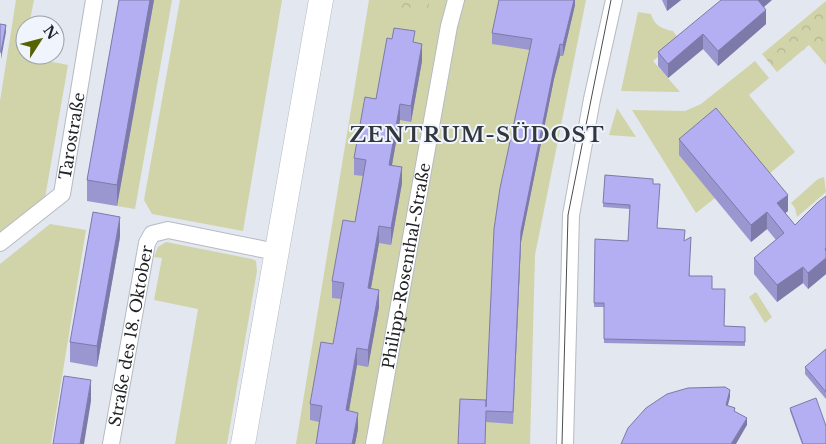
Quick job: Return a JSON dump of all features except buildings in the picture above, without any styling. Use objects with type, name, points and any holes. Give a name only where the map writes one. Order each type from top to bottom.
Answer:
[{"type":"main road","points":[[243,444],[321,0]]},
{"type":"street","name":"Tarostraße","points":[[0,243],[62,194],[94,0]]},
{"type":"street","name":"Philipp-Rosenthal-Straße","points":[[374,444],[449,26],[456,0]]},
{"type":"street","points":[[565,444],[571,215],[592,99],[614,0]]},
{"type":"street","name":"Straße des 18. Oktober","points":[[111,444],[147,243],[152,234],[168,230],[276,252]]},
{"type":"green space","points":[[16,0],[34,0],[31,15],[15,15],[15,65],[68,65],[45,198],[0,237],[0,101]]},
{"type":"green space","points":[[154,0],[172,0],[135,209],[117,206]]},
{"type":"green space","points":[[180,0],[282,0],[243,231],[152,214],[144,200]]},
{"type":"green space","points":[[369,0],[586,0],[535,255],[530,444],[296,444]]},
{"type":"green space","points":[[394,0],[430,0],[427,13],[392,10]]},
{"type":"green space","points":[[826,1],[826,65],[809,45],[777,72],[762,54]]},
{"type":"green space","points":[[638,12],[651,14],[656,24],[673,31],[679,39],[653,61],[680,92],[621,91]]},
{"type":"green space","points":[[755,61],[769,78],[749,95],[795,152],[762,180],[715,198],[696,213],[632,110],[685,111],[701,104]]},
{"type":"green space","points":[[617,108],[636,137],[609,135]]},
{"type":"green space","points":[[824,177],[826,192],[797,217],[795,208],[791,203],[818,179]]},
{"type":"green space","points":[[50,224],[86,230],[51,444],[0,444],[0,264]]},
{"type":"green space","points":[[166,242],[256,261],[257,271],[227,444],[175,444],[198,309],[154,300],[162,258],[154,257],[158,247]]},
{"type":"green space","points":[[756,292],[772,317],[765,323],[749,297]]},
{"type":"tram line","points":[[562,444],[568,215],[611,0]]},
{"type":"district","name":"ZENTRUM-SÜDOST","points":[[477,135]]}]
